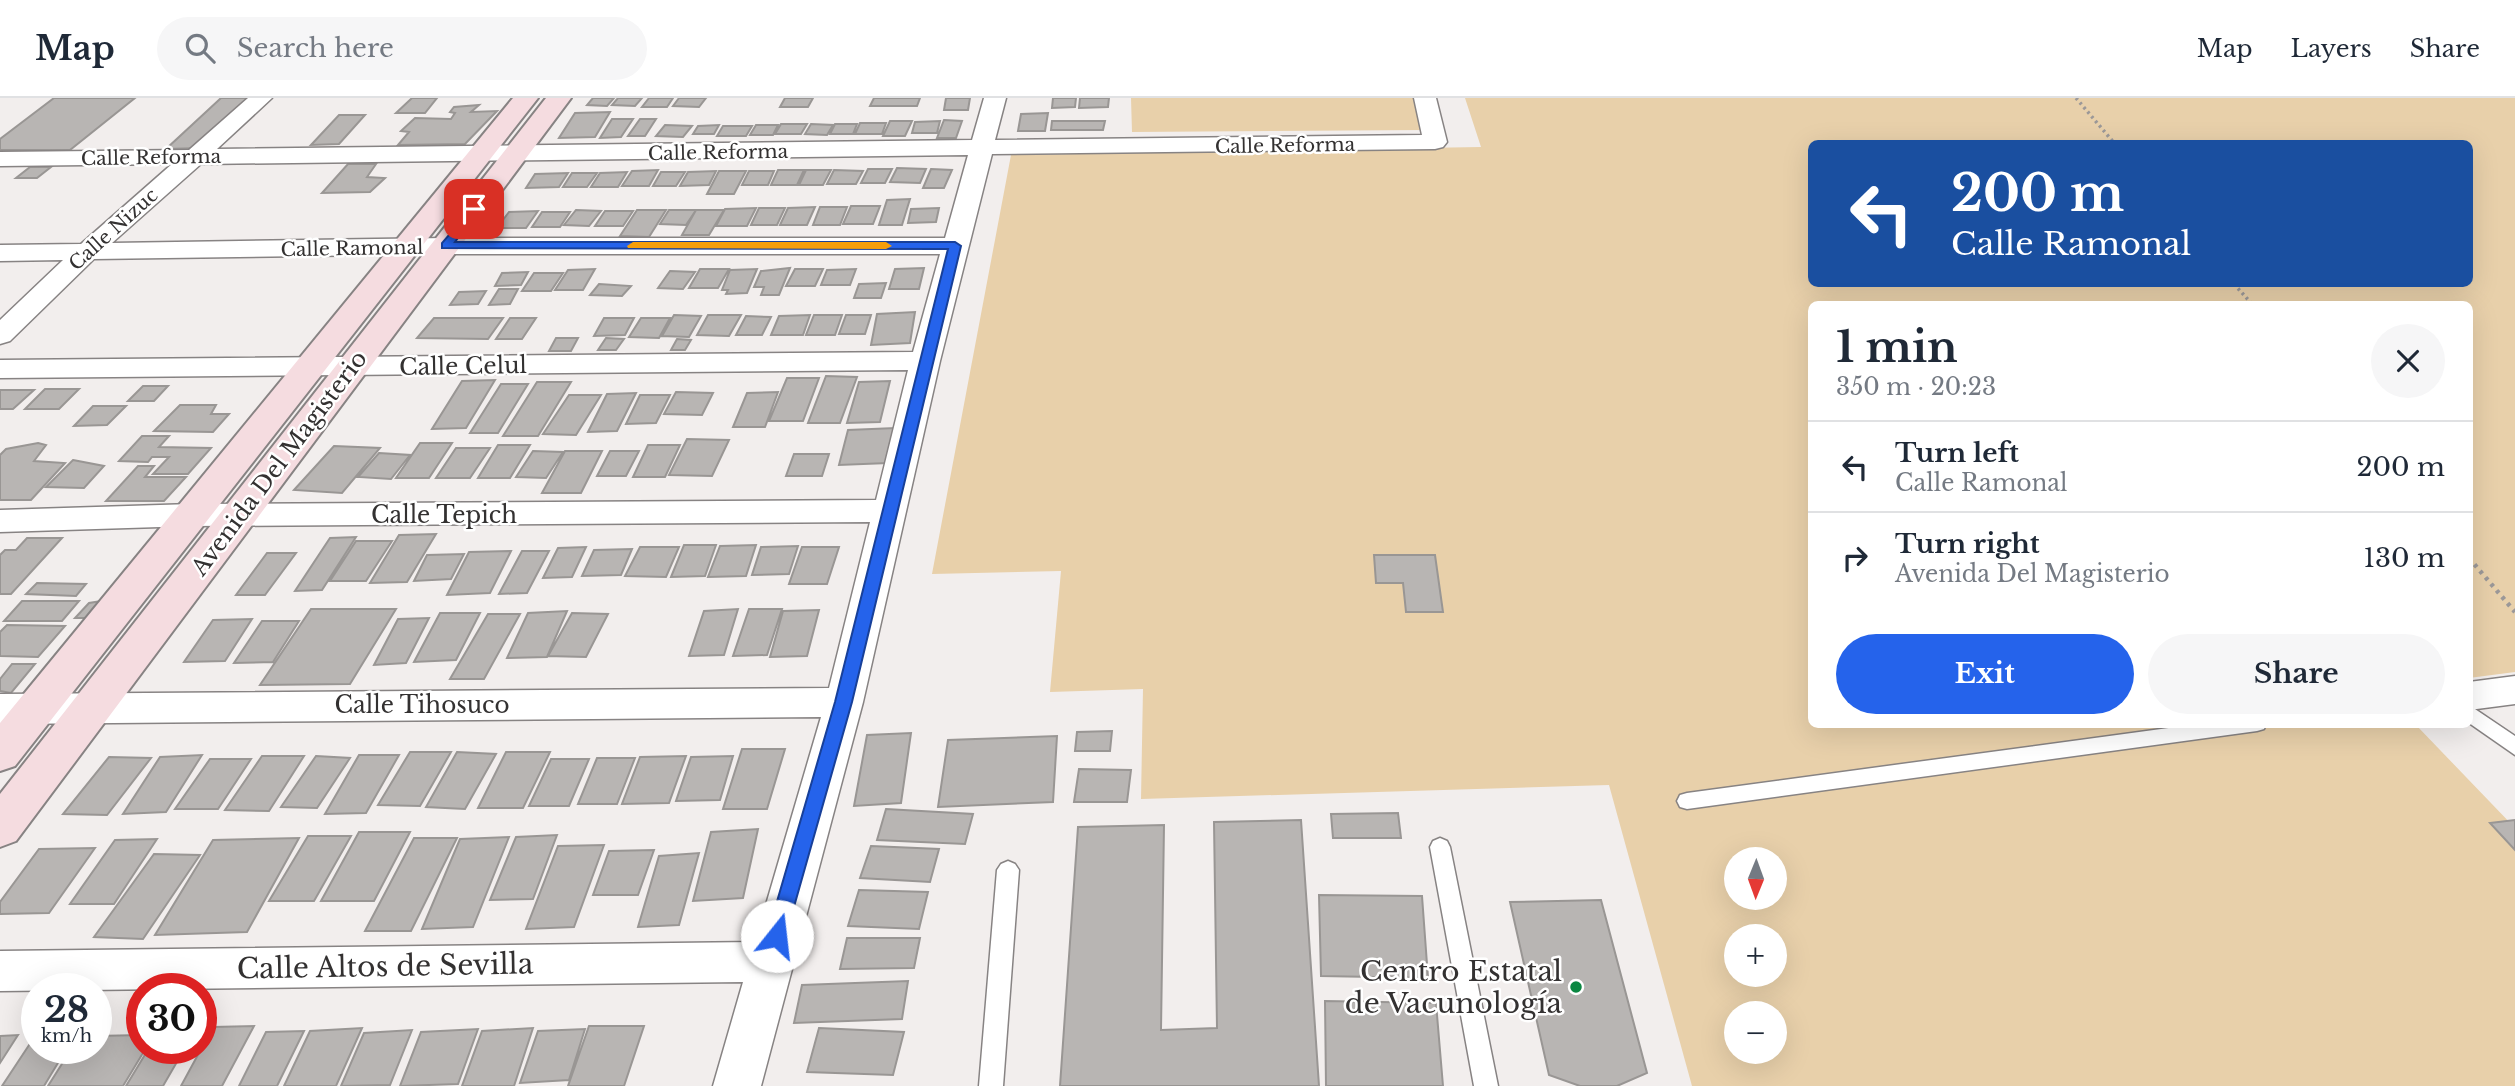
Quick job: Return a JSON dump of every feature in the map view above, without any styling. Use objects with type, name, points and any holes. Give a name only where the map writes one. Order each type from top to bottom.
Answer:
[{"type":"street","name":"Calle Nizuc","points":[[0,335],[86,252],[261,98]]},
{"type":"street","name":"Avenida Del Magisterio","points":[[0,754],[18,709],[192,515],[526,98]]},
{"type":"street","name":"Avenida Del Magisterio","points":[[0,828],[559,98]]},
{"type":"street","points":[[737,1086],[769,961],[844,702],[925,360],[995,98]]},
{"type":"street","name":"Calle Reforma","points":[[0,159],[479,156],[1435,142],[1425,98]]},
{"type":"street","name":"Calle Ramonal","points":[[0,253],[446,246],[955,246]]},
{"type":"street","name":"Calle Celul","points":[[0,369],[311,366],[352,368],[925,360]]},
{"type":"street","name":"Calle Tepich","points":[[0,521],[192,515],[889,511]]},
{"type":"street","points":[[2473,695],[2515,690]]},
{"type":"street","name":"Calle Tihosuco","points":[[18,709],[844,702]]},
{"type":"street","name":"Calle Altos de Sevilla","points":[[0,971],[769,961]]},
{"type":"lane","points":[[2473,715],[2515,747]]},
{"type":"lane","points":[[1687,801],[2227,728]]},
{"type":"lane","points":[[1440,847],[1486,1086]]},
{"type":"lane","points":[[991,1086],[1008,870]]},
{"type":"path","points":[[2076,98],[2112,140]]},
{"type":"path","points":[[2237,287],[2249,301]]},
{"type":"path","points":[[2473,563],[2515,612]]},
{"type":"shaded area","points":[[1131,98],[1419,98],[1426,130],[1132,132]]},
{"type":"shaded area","points":[[1465,98],[2515,98],[2515,672],[2473,677],[2473,301],[1808,301],[1808,728],[2419,728],[2515,828],[2515,1086],[1692,1086],[1609,785],[1141,799],[1143,689],[1050,692],[1061,571],[932,574],[1011,155],[1481,147]]},
{"type":"building","points":[[54,98],[135,98],[70,150],[0,150],[0,139]]},
{"type":"building","points":[[221,98],[258,98],[201,148],[166,149]]},
{"type":"building","points":[[412,98],[437,98],[425,113],[396,113]]},
{"type":"building","points":[[593,98],[614,98],[607,106],[587,105]]},
{"type":"building","points":[[618,98],[642,98],[635,106],[612,105]]},
{"type":"building","points":[[649,98],[673,98],[667,107],[642,107]]},
{"type":"building","points":[[679,98],[706,98],[699,107],[673,106]]},
{"type":"building","points":[[785,98],[813,98],[808,107],[780,107]]},
{"type":"building","points":[[874,98],[920,98],[917,106],[870,106]]},
{"type":"building","points":[[946,98],[970,98],[968,110],[944,110]]},
{"type":"building","points":[[1053,98],[1076,98],[1075,107],[1052,108]]},
{"type":"building","points":[[1080,98],[1109,98],[1108,107],[1079,108]]},
{"type":"building","points":[[479,105],[471,112],[497,111],[465,144],[398,145],[409,132],[401,131],[415,118],[451,119],[455,113],[450,112],[454,107]]},
{"type":"building","points":[[610,112],[595,137],[559,138],[575,113]]},
{"type":"building","points":[[1048,113],[1045,131],[1018,131],[1021,114]]},
{"type":"building","points":[[339,115],[365,115],[339,144],[311,145]]},
{"type":"building","points":[[612,119],[633,119],[621,137],[600,138]]},
{"type":"building","points":[[640,119],[656,119],[645,136],[628,136]]},
{"type":"building","points":[[944,120],[962,121],[956,138],[937,138]]},
{"type":"building","points":[[890,121],[912,121],[905,136],[883,136]]},
{"type":"building","points":[[940,121],[937,133],[912,133],[915,122]]},
{"type":"building","points":[[1052,121],[1105,121],[1103,130],[1051,130]]},
{"type":"building","points":[[860,123],[886,123],[882,134],[855,134]]},
{"type":"building","points":[[781,124],[807,124],[801,134],[775,134]]},
{"type":"building","points":[[811,124],[833,125],[827,135],[805,134]]},
{"type":"building","points":[[835,124],[857,124],[853,134],[830,134]]},
{"type":"building","points":[[665,125],[692,126],[683,137],[656,136]]},
{"type":"building","points":[[719,125],[714,134],[693,134],[698,126]]},
{"type":"building","points":[[756,125],[778,125],[773,135],[750,135]]},
{"type":"building","points":[[723,126],[752,126],[746,136],[717,136]]},
{"type":"building","points":[[348,164],[376,164],[367,177],[385,178],[370,192],[322,193]]},
{"type":"building","points":[[30,167],[51,167],[37,178],[16,178]]},
{"type":"building","points":[[897,168],[926,169],[920,183],[890,182]]},
{"type":"building","points":[[868,169],[892,169],[885,183],[861,183]]},
{"type":"building","points":[[931,169],[952,170],[944,188],[923,188]]},
{"type":"building","points":[[658,170],[649,186],[622,186],[632,171]]},
{"type":"building","points":[[778,170],[804,170],[797,185],[771,185]]},
{"type":"building","points":[[806,170],[831,170],[823,185],[799,185]]},
{"type":"building","points":[[834,170],[863,171],[856,184],[827,184]]},
{"type":"building","points":[[716,171],[709,185],[680,186],[688,172]]},
{"type":"building","points":[[719,171],[746,171],[734,194],[707,194]]},
{"type":"building","points":[[749,171],[774,171],[768,185],[742,185]]},
{"type":"building","points":[[627,172],[618,187],[591,187],[600,173]]},
{"type":"building","points":[[661,172],[685,172],[676,186],[653,186]]},
{"type":"building","points":[[568,173],[559,187],[526,188],[535,174]]},
{"type":"building","points":[[572,173],[597,173],[587,187],[563,187]]},
{"type":"building","points":[[910,199],[902,225],[879,225],[887,200]]},
{"type":"building","points":[[851,206],[880,206],[873,224],[843,224]]},
{"type":"building","points":[[815,207],[807,225],[780,225],[788,208]]},
{"type":"building","points":[[820,207],[847,207],[840,225],[813,225]]},
{"type":"building","points":[[756,208],[747,226],[716,226],[725,209]]},
{"type":"building","points":[[759,208],[785,208],[777,225],[751,225]]},
{"type":"building","points":[[939,208],[936,222],[908,223],[911,209]]},
{"type":"building","points":[[576,210],[601,211],[589,226],[564,225]]},
{"type":"building","points":[[637,210],[666,210],[649,237],[620,236]]},
{"type":"building","points":[[669,210],[696,210],[686,225],[660,224]]},
{"type":"building","points":[[696,210],[724,210],[709,235],[682,235]]},
{"type":"building","points":[[538,211],[526,228],[497,228],[509,212]]},
{"type":"building","points":[[605,211],[633,211],[623,226],[595,226]]},
{"type":"building","points":[[542,212],[570,212],[560,227],[532,227]]},
{"type":"building","points":[[790,268],[779,295],[761,295],[764,287],[754,287],[761,271]]},
{"type":"building","points":[[924,268],[919,289],[889,289],[895,269]]},
{"type":"building","points":[[595,269],[583,290],[555,290],[568,270]]},
{"type":"building","points":[[700,269],[729,269],[718,288],[689,288]]},
{"type":"building","points":[[757,269],[747,293],[726,294],[728,290],[722,290],[730,270]]},
{"type":"building","points":[[795,269],[823,269],[815,286],[786,286]]},
{"type":"building","points":[[856,269],[850,285],[821,285],[827,270]]},
{"type":"building","points":[[670,271],[695,272],[683,289],[658,288]]},
{"type":"building","points":[[528,272],[521,285],[495,286],[502,273]]},
{"type":"building","points":[[534,273],[563,273],[551,291],[522,291]]},
{"type":"building","points":[[886,283],[881,298],[854,298],[859,284]]},
{"type":"building","points":[[599,284],[631,286],[622,296],[590,295]]},
{"type":"building","points":[[499,289],[518,289],[510,304],[489,305]]},
{"type":"building","points":[[486,291],[478,304],[450,305],[459,292]]},
{"type":"building","points":[[915,312],[910,343],[871,345],[877,314]]},
{"type":"building","points":[[674,315],[701,316],[689,337],[662,336]]},
{"type":"building","points":[[708,315],[741,315],[729,336],[697,335]]},
{"type":"building","points":[[810,315],[803,335],[771,335],[779,316]]},
{"type":"building","points":[[814,315],[842,315],[835,335],[806,335]]},
{"type":"building","points":[[846,315],[871,315],[865,334],[839,334]]},
{"type":"building","points":[[746,316],[771,317],[762,335],[736,335]]},
{"type":"building","points":[[434,318],[503,318],[488,339],[417,338]]},
{"type":"building","points":[[510,318],[536,318],[522,339],[496,339]]},
{"type":"building","points":[[604,318],[634,318],[625,335],[594,336]]},
{"type":"building","points":[[641,318],[670,318],[659,338],[629,337]]},
{"type":"building","points":[[556,338],[578,338],[571,351],[549,351]]},
{"type":"building","points":[[606,338],[624,339],[616,350],[598,350]]},
{"type":"building","points":[[677,339],[691,340],[685,350],[671,350]]},
{"type":"building","points":[[826,376],[857,377],[840,423],[808,423]]},
{"type":"building","points":[[787,378],[819,378],[803,421],[769,421]]},
{"type":"building","points":[[495,380],[466,428],[432,429],[462,381]]},
{"type":"building","points":[[890,381],[880,422],[847,423],[859,382]]},
{"type":"building","points":[[537,382],[571,382],[538,436],[503,436]]},
{"type":"building","points":[[501,384],[528,384],[498,433],[470,433]]},
{"type":"building","points":[[143,386],[168,386],[154,401],[128,401]]},
{"type":"building","points":[[45,389],[79,389],[59,409],[25,409]]},
{"type":"building","points":[[0,390],[34,390],[13,409],[0,409]]},
{"type":"building","points":[[676,392],[713,393],[702,415],[664,414]]},
{"type":"building","points":[[778,392],[765,427],[733,427],[747,393]]},
{"type":"building","points":[[636,393],[617,431],[588,432],[607,394]]},
{"type":"building","points":[[569,395],[601,395],[576,435],[543,434]]},
{"type":"building","points":[[640,395],[670,395],[656,423],[626,424]]},
{"type":"building","points":[[180,405],[216,405],[211,414],[229,414],[213,432],[154,431]]},
{"type":"building","points":[[93,406],[126,406],[107,425],[74,426]]},
{"type":"building","points":[[895,428],[888,463],[839,465],[848,430]]},
{"type":"building","points":[[142,436],[169,436],[159,447],[211,448],[188,474],[153,474],[169,457],[152,457],[148,462],[119,461]]},
{"type":"building","points":[[687,439],[729,440],[712,476],[669,475]]},
{"type":"building","points":[[38,443],[46,445],[34,461],[65,463],[31,500],[0,500],[0,455],[6,449]]},
{"type":"building","points":[[420,443],[452,443],[429,478],[396,478]]},
{"type":"building","points":[[498,445],[530,445],[510,478],[478,478]]},
{"type":"building","points":[[648,445],[680,445],[665,477],[633,477]]},
{"type":"building","points":[[334,446],[380,448],[342,493],[294,490]]},
{"type":"building","points":[[456,448],[490,448],[470,478],[436,478]]},
{"type":"building","points":[[533,451],[563,452],[546,478],[516,477]]},
{"type":"building","points":[[565,451],[602,451],[581,493],[542,493]]},
{"type":"building","points":[[610,451],[639,451],[626,476],[597,476]]},
{"type":"building","points":[[379,453],[410,455],[391,479],[358,477]]},
{"type":"building","points":[[794,454],[829,454],[822,476],[786,476]]},
{"type":"building","points":[[73,460],[104,466],[84,488],[46,487]]},
{"type":"building","points":[[138,466],[154,466],[145,477],[186,477],[164,501],[106,501]]},
{"type":"building","points":[[436,534],[407,582],[370,583],[399,535]]},
{"type":"building","points":[[356,537],[322,590],[295,591],[330,538]]},
{"type":"building","points":[[27,538],[62,538],[11,594],[0,594],[0,555],[5,550],[16,550]]},
{"type":"building","points":[[356,541],[392,541],[366,581],[330,581]]},
{"type":"building","points":[[684,545],[716,545],[705,576],[671,577]]},
{"type":"building","points":[[756,545],[746,576],[708,577],[720,546]]},
{"type":"building","points":[[798,546],[789,574],[752,575],[761,547]]},
{"type":"building","points":[[586,547],[572,577],[543,578],[558,548]]},
{"type":"building","points":[[640,547],[679,547],[666,577],[625,576]]},
{"type":"building","points":[[802,547],[839,547],[827,584],[789,584]]},
{"type":"building","points":[[632,549],[621,575],[582,576],[594,550]]},
{"type":"building","points":[[511,551],[490,593],[447,595],[469,552]]},
{"type":"building","points":[[522,551],[549,551],[527,593],[499,594]]},
{"type":"building","points":[[267,553],[296,553],[265,595],[236,595]]},
{"type":"building","points":[[464,554],[451,579],[414,581],[427,555]]},
{"type":"building","points":[[1374,555],[1435,555],[1443,612],[1406,612],[1403,583],[1376,583]]},
{"type":"building","points":[[37,583],[86,584],[76,596],[26,594]]},
{"type":"building","points":[[108,600],[91,618],[75,618],[89,603]]},
{"type":"building","points":[[22,601],[79,601],[62,621],[4,621]]},
{"type":"building","points":[[311,609],[396,609],[350,684],[260,685]]},
{"type":"building","points":[[738,609],[724,655],[689,656],[704,611]]},
{"type":"building","points":[[749,609],[782,609],[767,655],[733,656]]},
{"type":"building","points":[[819,610],[807,656],[770,657],[783,611]]},
{"type":"building","points":[[567,611],[547,657],[507,658],[528,613]]},
{"type":"building","points":[[440,613],[480,613],[456,660],[414,662]]},
{"type":"building","points":[[572,613],[608,614],[586,657],[548,656]]},
{"type":"building","points":[[488,614],[520,614],[484,679],[450,679]]},
{"type":"building","points":[[429,618],[406,663],[374,665],[398,619]]},
{"type":"building","points":[[252,619],[225,661],[184,662],[213,620]]},
{"type":"building","points":[[262,621],[299,621],[273,662],[234,663]]},
{"type":"building","points":[[7,625],[65,626],[38,657],[0,656],[0,632]]},
{"type":"building","points":[[12,664],[35,664],[11,693],[0,691],[0,679]]},
{"type":"building","points":[[1112,731],[1110,751],[1075,751],[1077,732]]},
{"type":"building","points":[[911,733],[901,803],[854,806],[867,735]]},
{"type":"building","points":[[1057,736],[1053,802],[938,807],[948,740]]},
{"type":"building","points":[[742,749],[785,749],[767,809],[723,809]]},
{"type":"building","points":[[410,752],[451,752],[420,806],[378,805]]},
{"type":"building","points":[[457,752],[496,754],[465,809],[426,807]]},
{"type":"building","points":[[506,752],[550,752],[523,808],[478,808]]},
{"type":"building","points":[[202,755],[166,812],[123,814],[160,757]]},
{"type":"building","points":[[359,755],[399,755],[366,813],[325,814]]},
{"type":"building","points":[[262,756],[304,756],[269,811],[225,810]]},
{"type":"building","points":[[316,756],[350,758],[317,808],[281,807]]},
{"type":"building","points":[[686,756],[669,803],[622,804],[640,757]]},
{"type":"building","points":[[733,756],[720,800],[676,801],[691,757]]},
{"type":"building","points":[[109,757],[151,758],[107,815],[63,814]]},
{"type":"building","points":[[597,758],[635,758],[617,804],[578,804]]},
{"type":"building","points":[[210,759],[251,759],[218,809],[175,809]]},
{"type":"building","points":[[551,759],[589,759],[569,806],[529,806]]},
{"type":"building","points":[[1079,769],[1131,770],[1127,802],[1074,802]]},
{"type":"building","points":[[886,809],[973,814],[965,844],[877,840]]},
{"type":"building","points":[[1398,813],[1401,838],[1333,838],[1331,814]]},
{"type":"building","points":[[1301,820],[1319,1086],[1060,1086],[1078,827],[1164,825],[1161,1030],[1217,1028],[1214,822]]},
{"type":"building","points":[[2515,820],[2515,850],[2490,823]]},
{"type":"building","points":[[758,829],[743,898],[693,901],[711,832]]},
{"type":"building","points":[[359,832],[410,832],[374,901],[321,901]]},
{"type":"building","points":[[557,835],[533,899],[490,900],[516,837]]},
{"type":"building","points":[[308,836],[351,836],[314,901],[269,901]]},
{"type":"building","points":[[509,837],[473,927],[422,929],[460,839]]},
{"type":"building","points":[[299,838],[247,932],[155,935],[213,840]]},
{"type":"building","points":[[414,838],[457,838],[411,931],[365,931]]},
{"type":"building","points":[[157,839],[114,904],[70,904],[115,840]]},
{"type":"building","points":[[604,845],[574,927],[526,929],[558,846]]},
{"type":"building","points":[[871,846],[939,849],[930,882],[860,878]]},
{"type":"building","points":[[95,848],[49,913],[0,914],[0,902],[39,849]]},
{"type":"building","points":[[654,850],[638,895],[593,895],[609,851]]},
{"type":"building","points":[[699,853],[679,925],[638,927],[659,856]]},
{"type":"building","points":[[154,854],[200,855],[143,939],[94,937]]},
{"type":"building","points":[[859,890],[928,892],[919,929],[848,926]]},
{"type":"building","points":[[1319,895],[1422,896],[1428,978],[1321,976]]},
{"type":"building","name":"Centro Estatal de Vacunología","points":[[1601,900],[1647,1073],[1617,1086],[1580,1086],[1549,1075],[1510,902]]},
{"type":"building","points":[[847,938],[920,938],[914,968],[840,969]]},
{"type":"building","points":[[908,981],[902,1019],[794,1023],[802,985]]},
{"type":"building","points":[[1325,1001],[1436,1003],[1443,1086],[1326,1086]]},
{"type":"building","points":[[254,1026],[222,1086],[181,1086],[193,1064],[217,1064],[217,1027]]},
{"type":"building","points":[[589,1026],[644,1026],[624,1086],[568,1086]]},
{"type":"building","points":[[362,1028],[336,1086],[284,1086],[310,1031]]},
{"type":"building","points":[[533,1028],[514,1086],[462,1086],[482,1031]]},
{"type":"building","points":[[819,1028],[904,1032],[893,1075],[807,1072]]},
{"type":"building","points":[[478,1029],[458,1084],[400,1086],[421,1032]]},
{"type":"building","points":[[585,1029],[569,1080],[520,1083],[538,1031]]},
{"type":"building","points":[[412,1030],[390,1085],[341,1086],[364,1033]]},
{"type":"building","points":[[304,1031],[277,1086],[239,1086],[266,1032]]},
{"type":"building","points":[[18,1035],[0,1063],[0,1036]]},
{"type":"building","points":[[126,1035],[126,1064],[136,1064],[123,1086],[48,1086],[62,1064],[112,1064],[112,1036]]},
{"type":"building","points":[[21,1057],[21,1064],[57,1064],[44,1086],[2,1086]]},
{"type":"building","points":[[139,1064],[176,1064],[163,1086],[126,1086]]},
{"type":"slow traffic","points":[[633,246],[886,246]]},
{"type":"place","name":"Centro Estatal de Vacunología","points":[[1576,987]]},
{"type":"route","points":[[474,209],[446,246],[955,246],[844,702],[777,936]]}]
